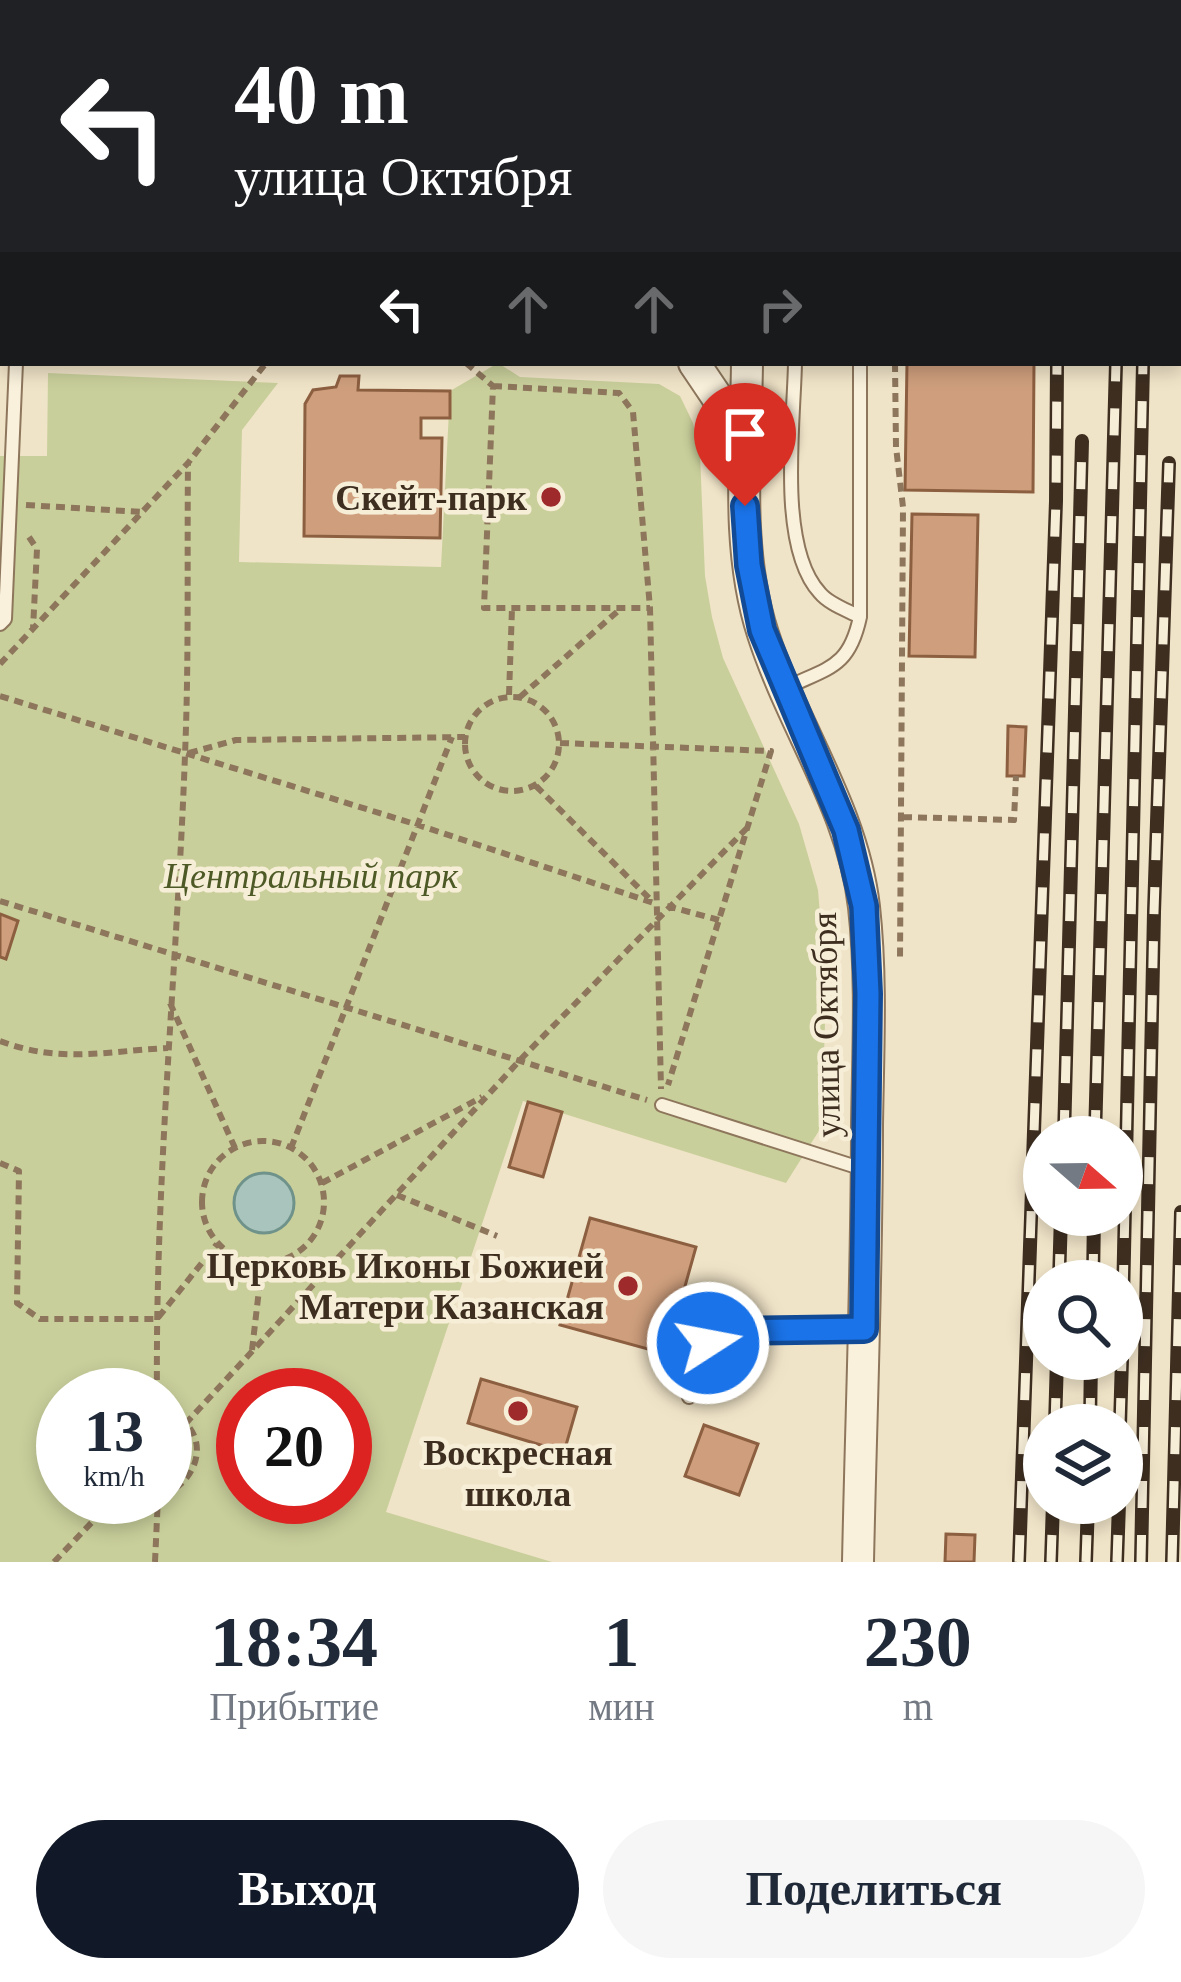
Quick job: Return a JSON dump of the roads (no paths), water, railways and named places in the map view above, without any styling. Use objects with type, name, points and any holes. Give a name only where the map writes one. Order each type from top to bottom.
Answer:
[{"type":"street","name":"улица Октября","points":[[696,366],[731,428],[745,506]]},
{"type":"street","name":"улица Октября","points":[[747,366],[745,506],[749,565],[762,630],[846,830],[864,906],[867,1170],[858,1562]]},
{"type":"lane","points":[[0,624],[4,619],[16,366]]},
{"type":"lane","points":[[795,366],[793,501],[800,556],[822,596],[860,617]]},
{"type":"lane","points":[[784,689],[837,664],[854,645],[860,617],[860,366]]},
{"type":"lane","points":[[662,1105],[867,1170]]},
{"type":"lane","points":[[688,1397],[708,1343],[737,1331],[864,1329]]},
{"type":"water","points":[[264,1173],[285,1182],[294,1203],[285,1224],[264,1233],[243,1224],[234,1203],[243,1182]]},
{"type":"railway","points":[[1019,1562],[1057,366]]},
{"type":"railway","points":[[1096,1116],[1116,366]]},
{"type":"railway","points":[[1124,1260],[1143,366]]},
{"type":"railway","points":[[1065,1116],[1082,441]]},
{"type":"railway","points":[[1141,1562],[1169,463]]},
{"type":"railway","points":[[1172,1562],[1181,1212]]},
{"type":"railway","points":[[1060,1236],[1060,1260]]},
{"type":"railway","points":[[1093,1260],[1094,1236]]},
{"type":"railway","points":[[1056,1380],[1056,1404]]},
{"type":"railway","points":[[1090,1404],[1091,1380]]},
{"type":"railway","points":[[1121,1380],[1121,1404]]},
{"type":"railway","points":[[1051,1562],[1052,1524]]},
{"type":"railway","points":[[1086,1562],[1087,1524]]},
{"type":"railway","points":[[1117,1562],[1118,1524]]},
{"type":"place","name":"Скейт-парк","points":[[551,497]]},
{"type":"place","name":"Церковь Иконы Божией Матери Казанская","points":[[628,1286]]},
{"type":"place","name":"Воскресная школа","points":[[518,1411]]},
{"type":"park label","name":"Центральный парк","points":[[311,875]]}]
